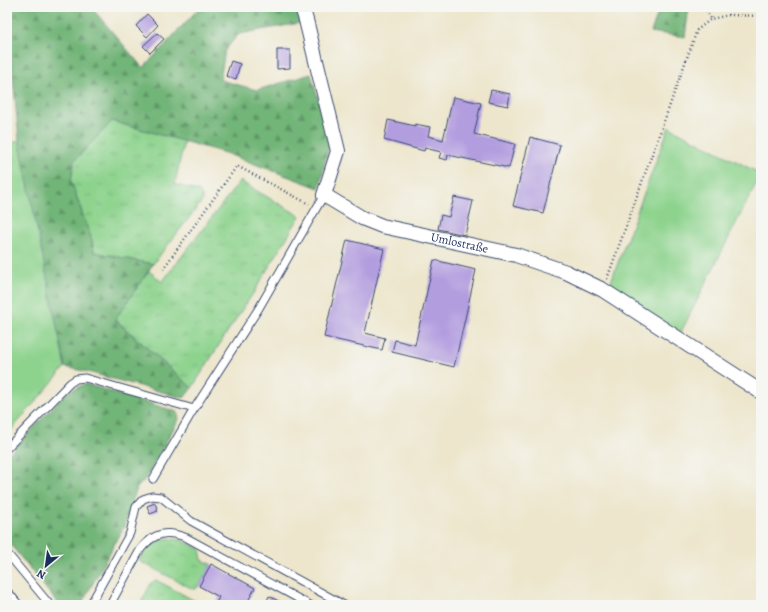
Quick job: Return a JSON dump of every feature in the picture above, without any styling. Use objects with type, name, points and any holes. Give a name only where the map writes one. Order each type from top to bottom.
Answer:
[{"type":"street","points":[[302,7],[338,151],[324,195]]},
{"type":"street","name":"Umlostraße","points":[[324,195],[362,218],[382,226],[516,255],[566,272],[603,290],[761,392]]},
{"type":"lane","points":[[153,479],[194,409],[258,308],[324,195]]},
{"type":"lane","points":[[7,448],[70,383],[76,379],[85,378],[194,409]]},
{"type":"lane","points":[[90,605],[130,533],[136,507],[143,499],[152,496],[161,497],[191,521],[344,605]]},
{"type":"lane","points":[[110,605],[145,543],[156,535],[169,533],[187,538],[310,605]]},
{"type":"lane","points":[[7,554],[50,605]]},
{"type":"lane","points":[[7,591],[19,605]]},
{"type":"path","points":[[704,7],[710,19]]},
{"type":"path","points":[[603,290],[697,30],[710,19],[729,15],[761,16]]},
{"type":"path","points":[[163,269],[237,166],[317,208]]},
{"type":"green space","points":[[7,7],[91,7],[143,68],[200,7],[295,7],[300,23],[239,34],[225,50],[220,80],[257,90],[311,74],[330,141],[319,188],[225,153],[112,121],[74,161],[71,181],[92,241],[94,252],[153,264],[115,320],[192,388],[184,398],[65,367],[19,140],[10,47],[7,48]]},
{"type":"green space","points":[[660,7],[689,7],[685,37],[651,32]]},
{"type":"green space","points":[[112,121],[184,141],[175,184],[200,192],[203,200],[153,264],[94,252],[92,241],[71,181],[74,161]]},
{"type":"green space","points":[[669,127],[761,174],[680,334],[613,291],[610,284]]},
{"type":"green space","points":[[19,140],[65,367],[7,435],[7,146]]},
{"type":"green space","points":[[240,181],[300,216],[254,292],[192,388],[115,319],[149,271],[162,282]]},
{"type":"green space","points":[[85,384],[177,412],[179,419],[146,478],[137,488],[125,525],[81,605],[59,605],[7,540],[7,456],[66,393]]},
{"type":"green space","points":[[168,538],[181,540],[200,549],[202,560],[211,564],[196,589],[193,589],[139,561],[144,552],[150,546],[158,541]]},
{"type":"green space","points":[[156,580],[200,605],[140,605],[151,583]]},
{"type":"building","points":[[147,14],[158,25],[147,37],[136,26]]},
{"type":"building","points":[[157,33],[164,39],[150,53],[143,46]]},
{"type":"building","points":[[277,50],[290,50],[290,68],[277,69]]},
{"type":"building","points":[[231,61],[240,64],[236,79],[226,76]]},
{"type":"building","points":[[491,90],[510,94],[508,106],[488,102]]},
{"type":"building","points":[[453,97],[481,103],[474,134],[515,144],[509,168],[448,155],[447,160],[439,158],[441,152],[425,148],[424,151],[384,140],[388,120],[415,126],[415,124],[430,127],[428,136],[443,140]]},
{"type":"building","points":[[530,137],[560,145],[543,213],[513,206]]},
{"type":"building","points":[[454,197],[473,201],[465,235],[438,229],[441,215],[449,217]]},
{"type":"building","points":[[347,240],[384,249],[365,333],[385,338],[382,350],[324,337]]},
{"type":"building","points":[[434,260],[476,270],[454,367],[392,352],[395,340],[415,345]]},
{"type":"building","points":[[155,503],[158,511],[150,514],[147,506]]},
{"type":"building","points":[[211,564],[255,588],[246,605],[215,605],[219,597],[199,586]]},
{"type":"building","points":[[269,596],[286,605],[265,605]]}]
